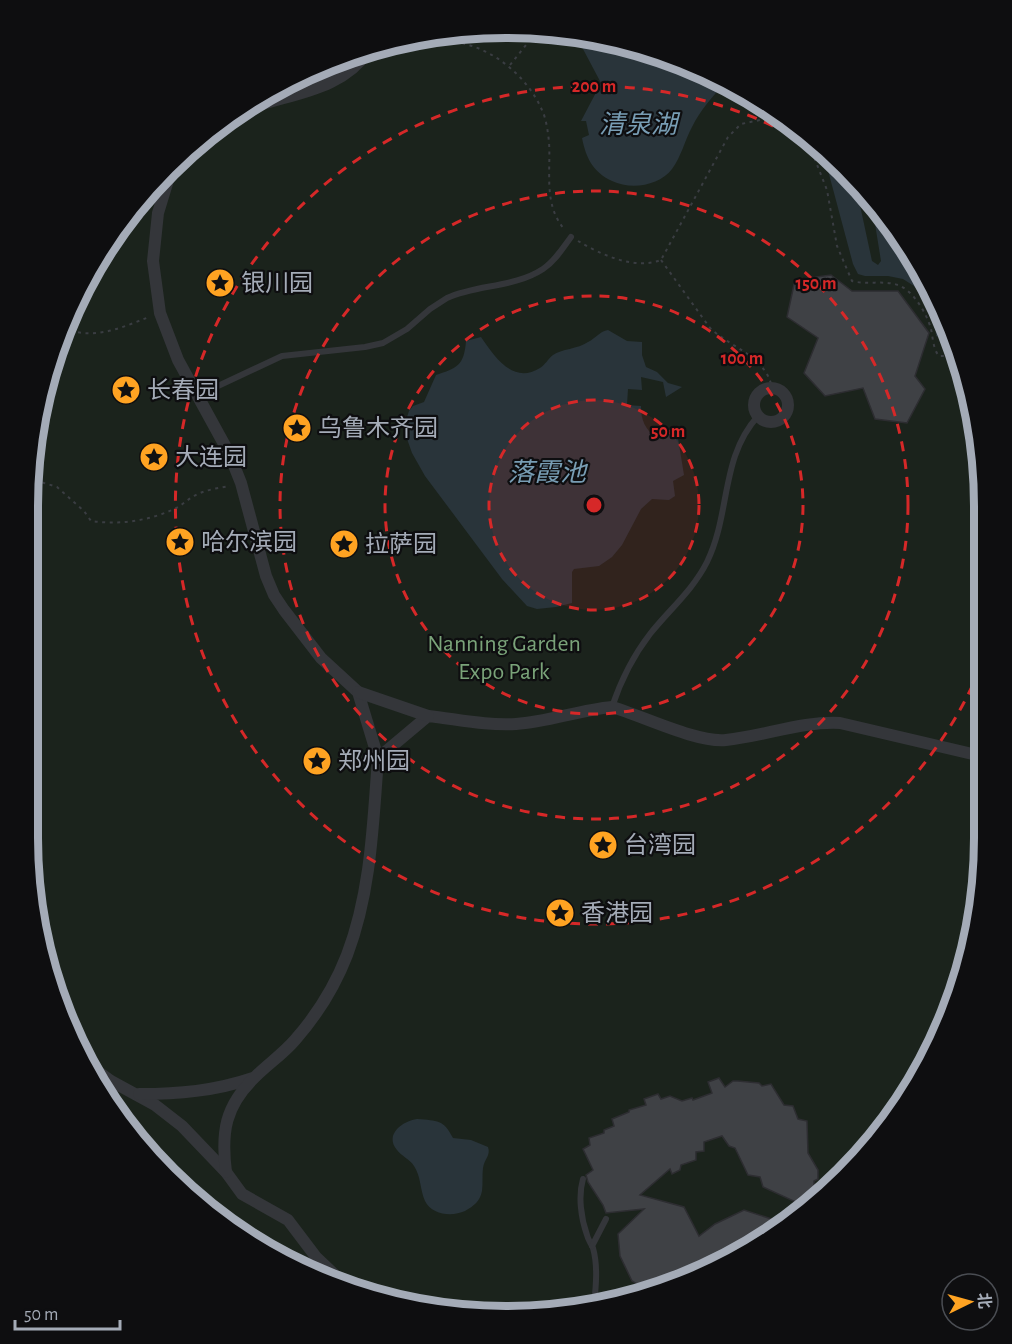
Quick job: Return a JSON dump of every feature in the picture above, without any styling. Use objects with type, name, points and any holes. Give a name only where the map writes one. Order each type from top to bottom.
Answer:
[{"type":"street","points":[[264,105],[305,94],[332,82],[361,60]]},
{"type":"street","points":[[167,183],[158,213],[153,261],[160,313],[178,360],[229,453],[240,483],[266,576],[274,595],[321,658],[358,692],[428,716],[513,724],[537,722],[612,707],[706,740],[726,740],[831,722],[975,755]]},
{"type":"street","points":[[778,389],[786,397],[788,402],[783,417],[768,422],[758,416],[754,406],[761,391],[778,389]]},
{"type":"street","points":[[226,1172],[223,1146],[225,1123],[236,1101],[253,1078],[294,1041],[323,1004],[347,955],[365,893],[378,758],[358,692]]},
{"type":"street","points":[[378,758],[428,716]]},
{"type":"street","points":[[138,1094],[178,1094],[208,1090],[253,1078]]},
{"type":"street","points":[[105,1080],[138,1094],[182,1126],[226,1172],[242,1194],[288,1220],[316,1257],[335,1274]]},
{"type":"lane","points":[[199,398],[218,386],[282,356],[365,347],[393,339],[447,298],[456,294],[512,283],[543,269],[555,259],[571,237]]},
{"type":"lane","points":[[612,707],[627,669],[650,634],[693,584],[708,561],[727,498],[731,462],[742,438],[758,416]]},
{"type":"lane","points":[[583,1179],[580,1189],[581,1204],[595,1260],[595,1297]]},
{"type":"lane","points":[[592,1246],[606,1219]]},
{"type":"path","points":[[509,66],[531,39]]},
{"type":"path","points":[[449,42],[482,50],[509,66],[528,87],[543,111],[549,141],[549,194],[554,212],[571,237],[623,261],[652,263],[661,260],[728,137],[741,124],[760,120],[774,122]]},
{"type":"path","points":[[809,149],[826,190],[837,246],[852,281],[864,284],[900,285],[911,294],[921,308],[930,327],[936,352],[939,356],[950,356]]},
{"type":"path","points":[[661,260],[710,328],[763,366],[770,378],[772,388]]},
{"type":"path","points":[[72,329],[87,334],[98,333],[160,313]]},
{"type":"path","points":[[39,481],[57,487],[84,511],[91,521],[103,523],[159,516],[177,508],[194,496],[240,483]]},
{"type":"green space","name":"Nanning Garden Expo Park","points":[[475,39],[537,39],[567,42],[627,53],[657,62],[740,100],[791,134],[815,154],[858,197],[878,221],[912,272],[939,327],[959,385],[970,445],[975,506],[975,838],[973,869],[965,929],[950,989],[912,1072],[878,1123],[858,1147],[815,1190],[791,1210],[740,1244],[685,1271],[627,1291],[567,1302],[506,1306],[445,1302],[385,1291],[327,1271],[272,1244],[221,1210],[197,1190],[154,1147],[116,1098],[86,1045],[62,989],[47,929],[37,838],[37,506],[42,445],[53,385],[73,327],[100,272],[116,246],[154,197],[197,154],[221,134],[272,100],[299,86],[355,62],[385,53]]},
{"type":"water","name":"清泉湖","points":[[578,44],[627,53],[685,73],[720,89],[711,98],[692,127],[672,169],[660,179],[636,186],[620,184],[605,177],[591,164],[582,138],[589,135],[586,121],[581,121],[601,83]]},
{"type":"water","points":[[827,165],[858,197],[872,261],[878,265],[881,261],[874,216],[912,272],[943,338],[936,336],[935,323],[923,298],[914,286],[903,279],[858,274],[853,264]]},
{"type":"water","points":[[116,246],[110,263],[102,269]]},
{"type":"water","name":"落霞池","points":[[608,330],[627,341],[642,342],[642,355],[646,367],[657,372],[668,383],[682,387],[666,397],[663,382],[641,377],[642,390],[628,389],[627,405],[641,406],[644,424],[656,438],[676,426],[684,475],[673,481],[675,496],[669,500],[652,499],[641,509],[622,545],[612,557],[599,566],[574,569],[572,572],[572,603],[537,609],[527,606],[502,579],[425,476],[412,453],[406,436],[405,423],[413,406],[424,402],[436,375],[454,368],[461,361],[466,341],[481,337],[499,360],[513,371],[521,373],[540,368],[556,353],[584,344]]},
{"type":"water","points":[[417,1119],[439,1122],[446,1127],[453,1138],[471,1140],[488,1147],[489,1153],[483,1168],[480,1198],[465,1211],[443,1214],[428,1206],[423,1197],[416,1170],[394,1144],[394,1134],[397,1129],[406,1122]]},
{"type":"building","points":[[831,275],[852,291],[898,291],[929,333],[915,376],[925,389],[907,423],[875,419],[863,388],[825,396],[804,373],[818,338],[787,317],[795,280]]},
{"type":"building","points":[[719,1078],[725,1087],[733,1081],[759,1083],[762,1086],[771,1084],[784,1105],[793,1106],[798,1119],[807,1121],[808,1153],[818,1170],[818,1179],[814,1181],[814,1191],[808,1193],[808,1196],[798,1204],[763,1187],[760,1177],[748,1175],[735,1148],[729,1146],[722,1136],[704,1142],[704,1151],[696,1152],[696,1160],[681,1165],[680,1170],[672,1174],[670,1169],[640,1195],[684,1207],[699,1236],[715,1224],[744,1210],[776,1221],[713,1258],[640,1287],[632,1281],[620,1256],[618,1234],[644,1209],[606,1213],[588,1182],[586,1175],[593,1170],[583,1149],[590,1145],[589,1138],[604,1133],[604,1130],[614,1126],[612,1119],[629,1110],[646,1105],[644,1099],[658,1094],[661,1099],[670,1096],[682,1101],[692,1098],[693,1100],[712,1093],[708,1082]]},
{"type":"place","name":"银川园","points":[[220,283]]},
{"type":"place","name":"长春园","points":[[126,390]]},
{"type":"place","name":"乌鲁木齐园","points":[[297,428]]},
{"type":"place","name":"大连园","points":[[154,457]]},
{"type":"place","name":"哈尔滨园","points":[[180,542]]},
{"type":"place","name":"拉萨园","points":[[344,544]]},
{"type":"place","name":"郑州园","points":[[317,761]]},
{"type":"place","name":"台湾园","points":[[603,845]]},
{"type":"place","name":"香港园","points":[[560,913]]}]
